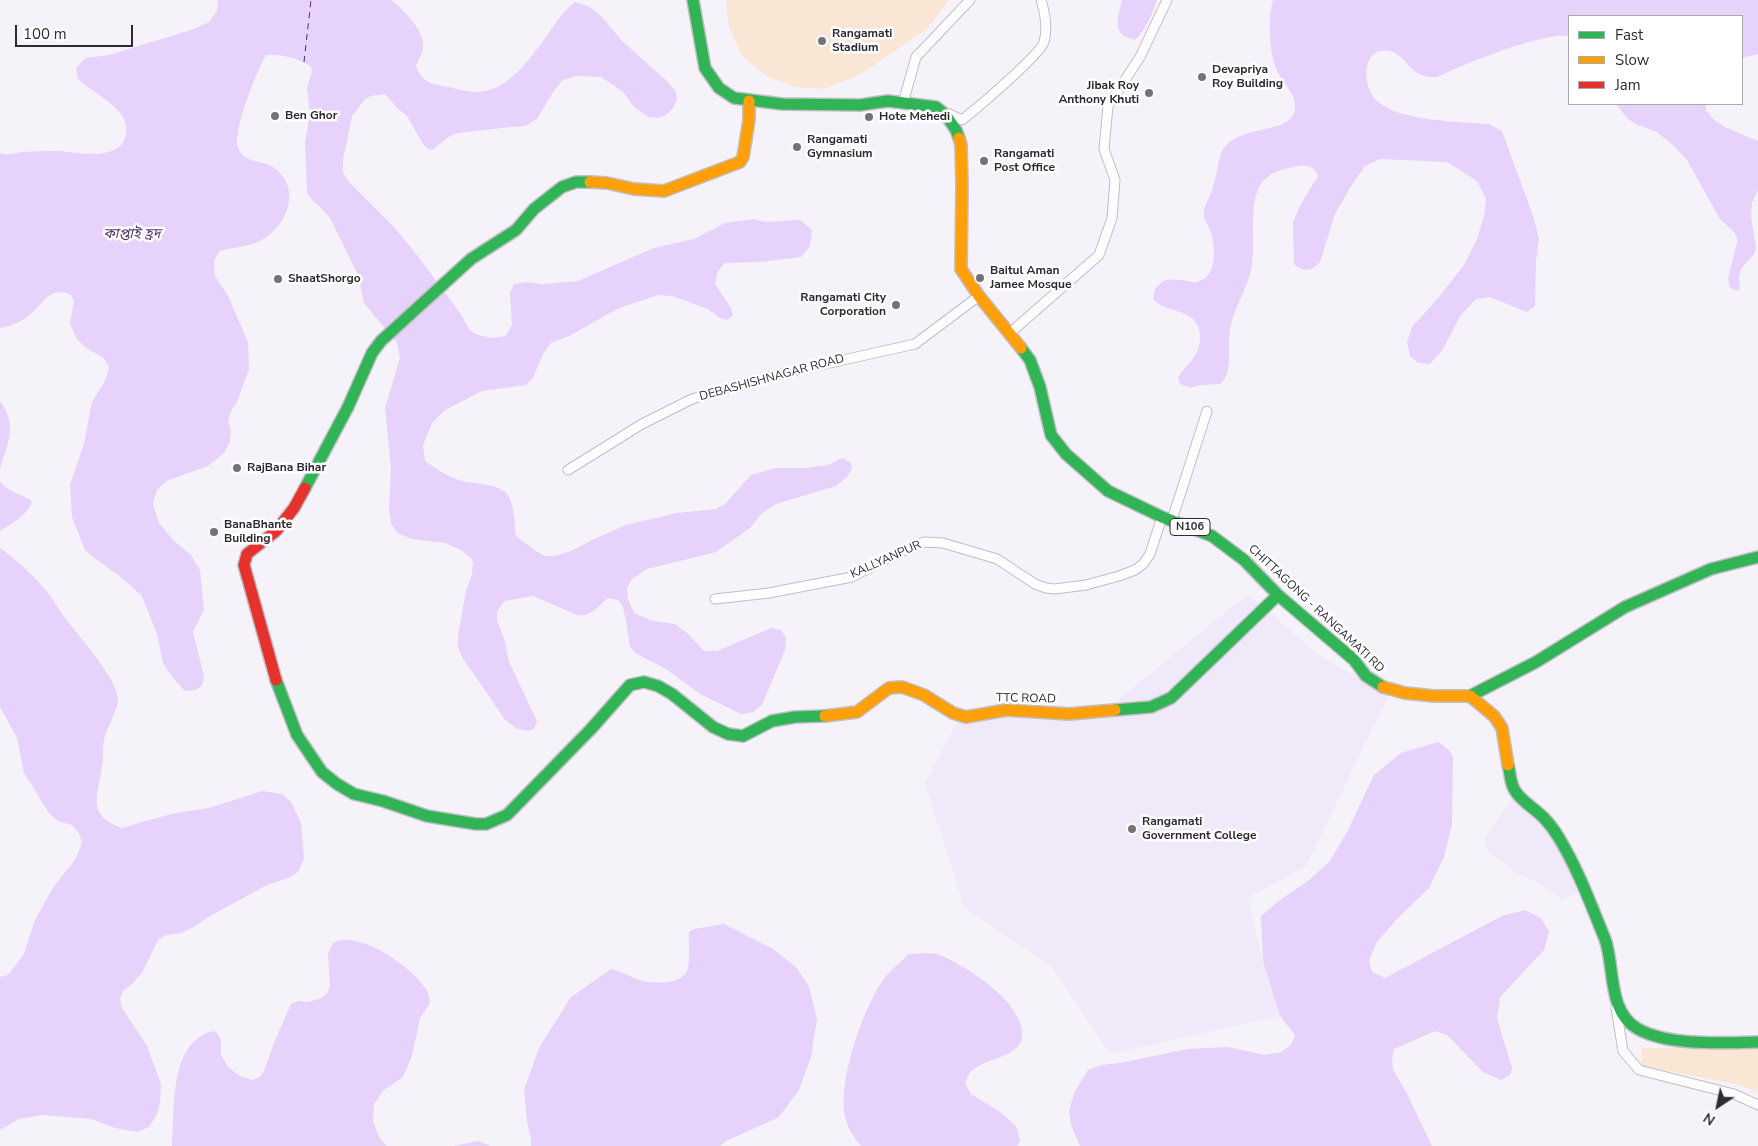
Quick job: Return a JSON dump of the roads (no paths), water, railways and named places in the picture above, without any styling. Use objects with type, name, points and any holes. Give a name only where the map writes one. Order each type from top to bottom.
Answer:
[{"type":"main road","points":[[693,0],[705,68],[719,88],[734,98],[782,104],[860,105],[888,100],[936,108]]},
{"type":"main road","name":"TTC ROAD","points":[[749,101],[743,157],[740,162],[664,191],[634,189],[607,183],[591,182],[576,182],[562,187],[534,209],[516,230],[470,259],[381,341],[372,353],[318,467],[294,508],[276,531],[247,554],[244,565],[279,691],[296,735],[322,772],[354,794],[383,801],[427,816],[486,824],[507,815],[591,729],[630,685],[639,681],[663,687],[701,719],[728,735],[743,736],[772,721],[795,717],[836,716],[857,712],[889,688],[902,687],[924,696],[953,713],[966,717],[1006,710],[1069,714],[1151,707],[1170,698],[1278,595]]},
{"type":"main road","name":"CHITTAGONG - RANGAMATI RD","points":[[936,108],[946,114],[956,130],[961,145],[961,269],[979,296],[1030,360],[1040,386],[1051,435],[1066,454],[1108,491],[1212,536],[1244,560],[1278,595],[1354,660],[1366,676],[1382,687],[1434,696],[1470,696]]},
{"type":"main road","points":[[1758,557],[1711,569],[1625,607],[1536,662],[1470,696],[1494,716],[1502,728],[1512,785],[1518,794],[1544,818],[1559,838],[1578,875],[1606,942],[1614,998],[1626,1018],[1637,1029],[1666,1039],[1714,1043],[1758,1042]]},
{"type":"street","points":[[903,103],[916,57],[970,0]]},
{"type":"street","points":[[936,108],[962,120],[1027,63],[1043,43],[1046,15],[1041,0]]},
{"type":"street","points":[[1010,333],[1099,255],[1112,218],[1115,180],[1104,149],[1108,106],[1140,57],[1167,0]]},
{"type":"street","name":"DEBASHISHNAGAR ROAD","points":[[568,470],[642,424],[692,399],[767,377],[915,344],[979,296]]},
{"type":"street","name":"KALLYANPUR","points":[[714,599],[769,593],[852,577],[924,542],[943,543],[997,559],[1035,584],[1046,588],[1055,589],[1086,585],[1120,576],[1135,570],[1143,564],[1150,554],[1167,518],[1207,411]]},
{"type":"street","points":[[1614,998],[1623,1051],[1640,1070],[1734,1094],[1758,1105]]},
{"type":"water","name":"কাপ্তাই হ্রদ","points":[[218,0],[391,0],[413,21],[421,35],[423,48],[416,66],[425,80],[433,84],[476,92],[498,87],[525,65],[562,14],[575,2],[588,6],[601,16],[623,42],[668,82],[676,92],[677,100],[673,108],[666,115],[658,118],[649,117],[635,108],[623,92],[601,77],[576,76],[563,80],[555,89],[537,119],[525,126],[458,133],[450,136],[432,150],[423,144],[407,116],[385,94],[365,99],[352,116],[343,160],[343,172],[348,181],[392,225],[414,251],[460,313],[469,329],[475,334],[491,338],[506,336],[512,325],[510,293],[514,284],[578,281],[654,248],[694,239],[725,223],[754,219],[765,222],[800,220],[812,230],[810,246],[801,257],[760,262],[725,263],[718,271],[715,284],[731,308],[733,316],[727,320],[720,318],[708,309],[672,296],[658,295],[619,308],[571,335],[551,343],[543,354],[533,378],[526,385],[482,391],[445,410],[432,423],[423,445],[425,461],[442,472],[459,480],[489,485],[505,492],[511,501],[516,536],[545,556],[555,556],[571,551],[626,525],[677,513],[716,509],[725,504],[751,475],[775,468],[806,468],[828,465],[842,458],[850,462],[852,467],[848,476],[836,486],[776,504],[761,514],[750,528],[716,552],[647,569],[632,579],[627,588],[628,599],[634,613],[652,621],[675,624],[688,634],[704,651],[717,651],[771,628],[781,630],[786,638],[785,650],[762,705],[753,712],[741,714],[700,694],[666,669],[635,653],[630,647],[623,607],[618,600],[608,598],[594,611],[586,615],[577,615],[533,596],[504,601],[497,612],[497,621],[504,638],[509,662],[537,721],[534,729],[528,731],[517,729],[505,720],[463,659],[458,648],[458,636],[466,591],[472,574],[473,563],[471,558],[461,550],[445,543],[411,539],[398,533],[391,524],[389,508],[391,467],[385,408],[400,358],[397,343],[364,303],[358,275],[330,218],[307,193],[305,142],[310,114],[307,88],[312,72],[311,67],[290,57],[278,55],[266,55],[262,63],[246,101],[237,140],[238,148],[245,157],[273,167],[283,176],[288,187],[287,210],[282,221],[264,238],[253,244],[220,251],[214,261],[215,276],[228,296],[248,342],[249,369],[238,400],[230,413],[228,422],[231,431],[230,441],[224,453],[208,466],[168,480],[157,490],[153,504],[159,523],[174,541],[191,555],[200,570],[204,610],[193,632],[204,676],[202,685],[196,690],[185,691],[174,679],[163,663],[157,634],[142,596],[121,577],[85,550],[72,517],[70,484],[84,444],[92,402],[106,379],[109,367],[104,358],[85,347],[76,338],[70,323],[74,301],[71,295],[58,292],[53,294],[25,318],[0,328],[0,153],[58,151],[97,154],[116,149],[122,143],[126,134],[123,118],[112,104],[78,79],[76,68],[85,58],[109,55],[191,30],[209,22],[217,11]]},
{"type":"water","points":[[1122,0],[1157,0],[1148,22],[1135,40],[1122,34],[1119,30],[1118,19]]},
{"type":"water","points":[[1273,0],[1758,0],[1758,54],[1743,58],[1743,15],[1568,15],[1568,36],[1557,36],[1522,44],[1484,57],[1437,77],[1419,74],[1394,52],[1380,51],[1373,55],[1367,70],[1369,88],[1378,102],[1388,108],[1415,117],[1489,124],[1502,131],[1533,216],[1539,239],[1536,261],[1535,306],[1527,312],[1490,297],[1476,299],[1460,316],[1443,349],[1430,364],[1418,363],[1410,356],[1407,342],[1412,327],[1464,265],[1477,239],[1484,216],[1486,199],[1477,181],[1447,162],[1380,159],[1365,166],[1335,214],[1320,262],[1314,268],[1304,270],[1294,264],[1293,222],[1301,204],[1318,176],[1313,168],[1310,167],[1289,168],[1273,173],[1263,182],[1257,193],[1254,206],[1252,264],[1248,281],[1230,329],[1229,366],[1227,373],[1220,384],[1200,385],[1190,388],[1180,384],[1178,377],[1197,352],[1200,341],[1199,329],[1191,317],[1158,304],[1153,299],[1155,289],[1163,281],[1197,282],[1209,274],[1214,254],[1211,232],[1204,214],[1220,157],[1226,146],[1235,138],[1283,124],[1291,118],[1295,109],[1294,98],[1278,73],[1272,53],[1271,7]]},
{"type":"water","points":[[1617,105],[1706,105],[1706,110],[1714,120],[1725,127],[1758,141],[1758,190],[1752,203],[1751,216],[1756,248],[1754,254],[1741,269],[1739,278],[1740,288],[1738,291],[1730,288],[1728,278],[1737,243],[1734,232],[1720,219],[1687,160],[1675,147],[1657,132],[1628,119]]},
{"type":"water","points":[[0,401],[9,418],[10,434],[0,468]]},
{"type":"water","points":[[0,481],[10,490],[32,501],[23,515],[0,531]]},
{"type":"water","points":[[0,548],[26,569],[48,593],[112,681],[118,701],[104,740],[103,763],[97,796],[99,811],[103,817],[122,828],[176,813],[209,808],[262,791],[282,794],[291,802],[301,823],[304,859],[298,872],[288,878],[267,885],[192,928],[181,933],[166,935],[158,940],[143,971],[123,991],[120,999],[122,1008],[147,1046],[161,1084],[160,1103],[157,1114],[149,1127],[137,1132],[115,1128],[91,1119],[42,1115],[19,1119],[0,1130],[0,977],[8,975],[24,954],[35,920],[54,886],[75,860],[82,843],[79,833],[72,825],[58,821],[49,813],[24,773],[17,738],[0,707]]},
{"type":"water","points":[[1438,742],[1449,750],[1453,757],[1452,824],[1444,857],[1429,888],[1398,918],[1377,942],[1369,961],[1372,972],[1385,978],[1502,916],[1525,910],[1541,918],[1549,932],[1544,950],[1500,997],[1497,1019],[1512,1068],[1510,1075],[1501,1080],[1483,1072],[1447,1035],[1435,1031],[1394,1049],[1392,1058],[1393,1070],[1406,1092],[1432,1146],[1080,1146],[1071,1125],[1069,1111],[1074,1093],[1088,1070],[1102,1065],[1188,1049],[1228,1047],[1265,1055],[1281,1052],[1291,1045],[1295,1035],[1280,1016],[1263,961],[1261,916],[1308,881],[1330,861],[1347,832],[1374,775],[1401,753]]},
{"type":"water","points":[[724,924],[773,949],[797,968],[809,987],[817,1019],[811,1057],[799,1090],[779,1117],[726,1141],[720,1146],[531,1146],[524,1090],[539,1048],[571,997],[611,969],[649,982],[674,981],[687,971],[689,932],[694,929]]},
{"type":"water","points":[[340,940],[352,940],[368,945],[396,960],[413,974],[426,989],[429,996],[430,1003],[420,1018],[412,1056],[403,1077],[384,1090],[374,1104],[373,1122],[380,1139],[387,1146],[172,1146],[174,1097],[181,1063],[188,1048],[199,1037],[214,1031],[218,1034],[221,1041],[221,1055],[228,1067],[240,1076],[253,1080],[260,1077],[291,1004],[298,1001],[308,1002],[322,998],[328,992],[330,986],[328,954],[333,943]]},
{"type":"water","points":[[909,954],[936,954],[951,960],[994,989],[1017,1015],[1022,1028],[1021,1041],[1017,1047],[1005,1055],[975,1068],[969,1074],[965,1083],[971,1094],[999,1111],[1016,1126],[1020,1140],[1017,1146],[861,1146],[851,1132],[845,1116],[844,1101],[845,1083],[855,1042],[878,988],[887,975]]},
{"type":"water","points":[[478,1141],[491,1146],[453,1146]]},
{"type":"place","name":"Rangamati Stadium","points":[[822,41]]},
{"type":"place","name":"Devapriya Roy Building","points":[[1202,77]]},
{"type":"place","name":"Jibak Roy Anthony Khuti","points":[[1149,93]]},
{"type":"place","name":"Ben Ghor","points":[[275,116]]},
{"type":"place","name":"Hote Mehedi","points":[[869,117]]},
{"type":"place","name":"Rangamati Gymnasium","points":[[797,147]]},
{"type":"place","name":"Rangamati Post Office","points":[[984,161]]},
{"type":"place","name":"Baitul Aman Jamee Mosque","points":[[980,278]]},
{"type":"place","name":"ShaatShorgo","points":[[278,279]]},
{"type":"place","name":"Rangamati City Corporation","points":[[896,305]]},
{"type":"place","name":"RajBana Bihar","points":[[237,468]]},
{"type":"place","name":"BanaBhante Building","points":[[214,532]]},
{"type":"place","name":"Rangamati Government College","points":[[1132,829]]}]
